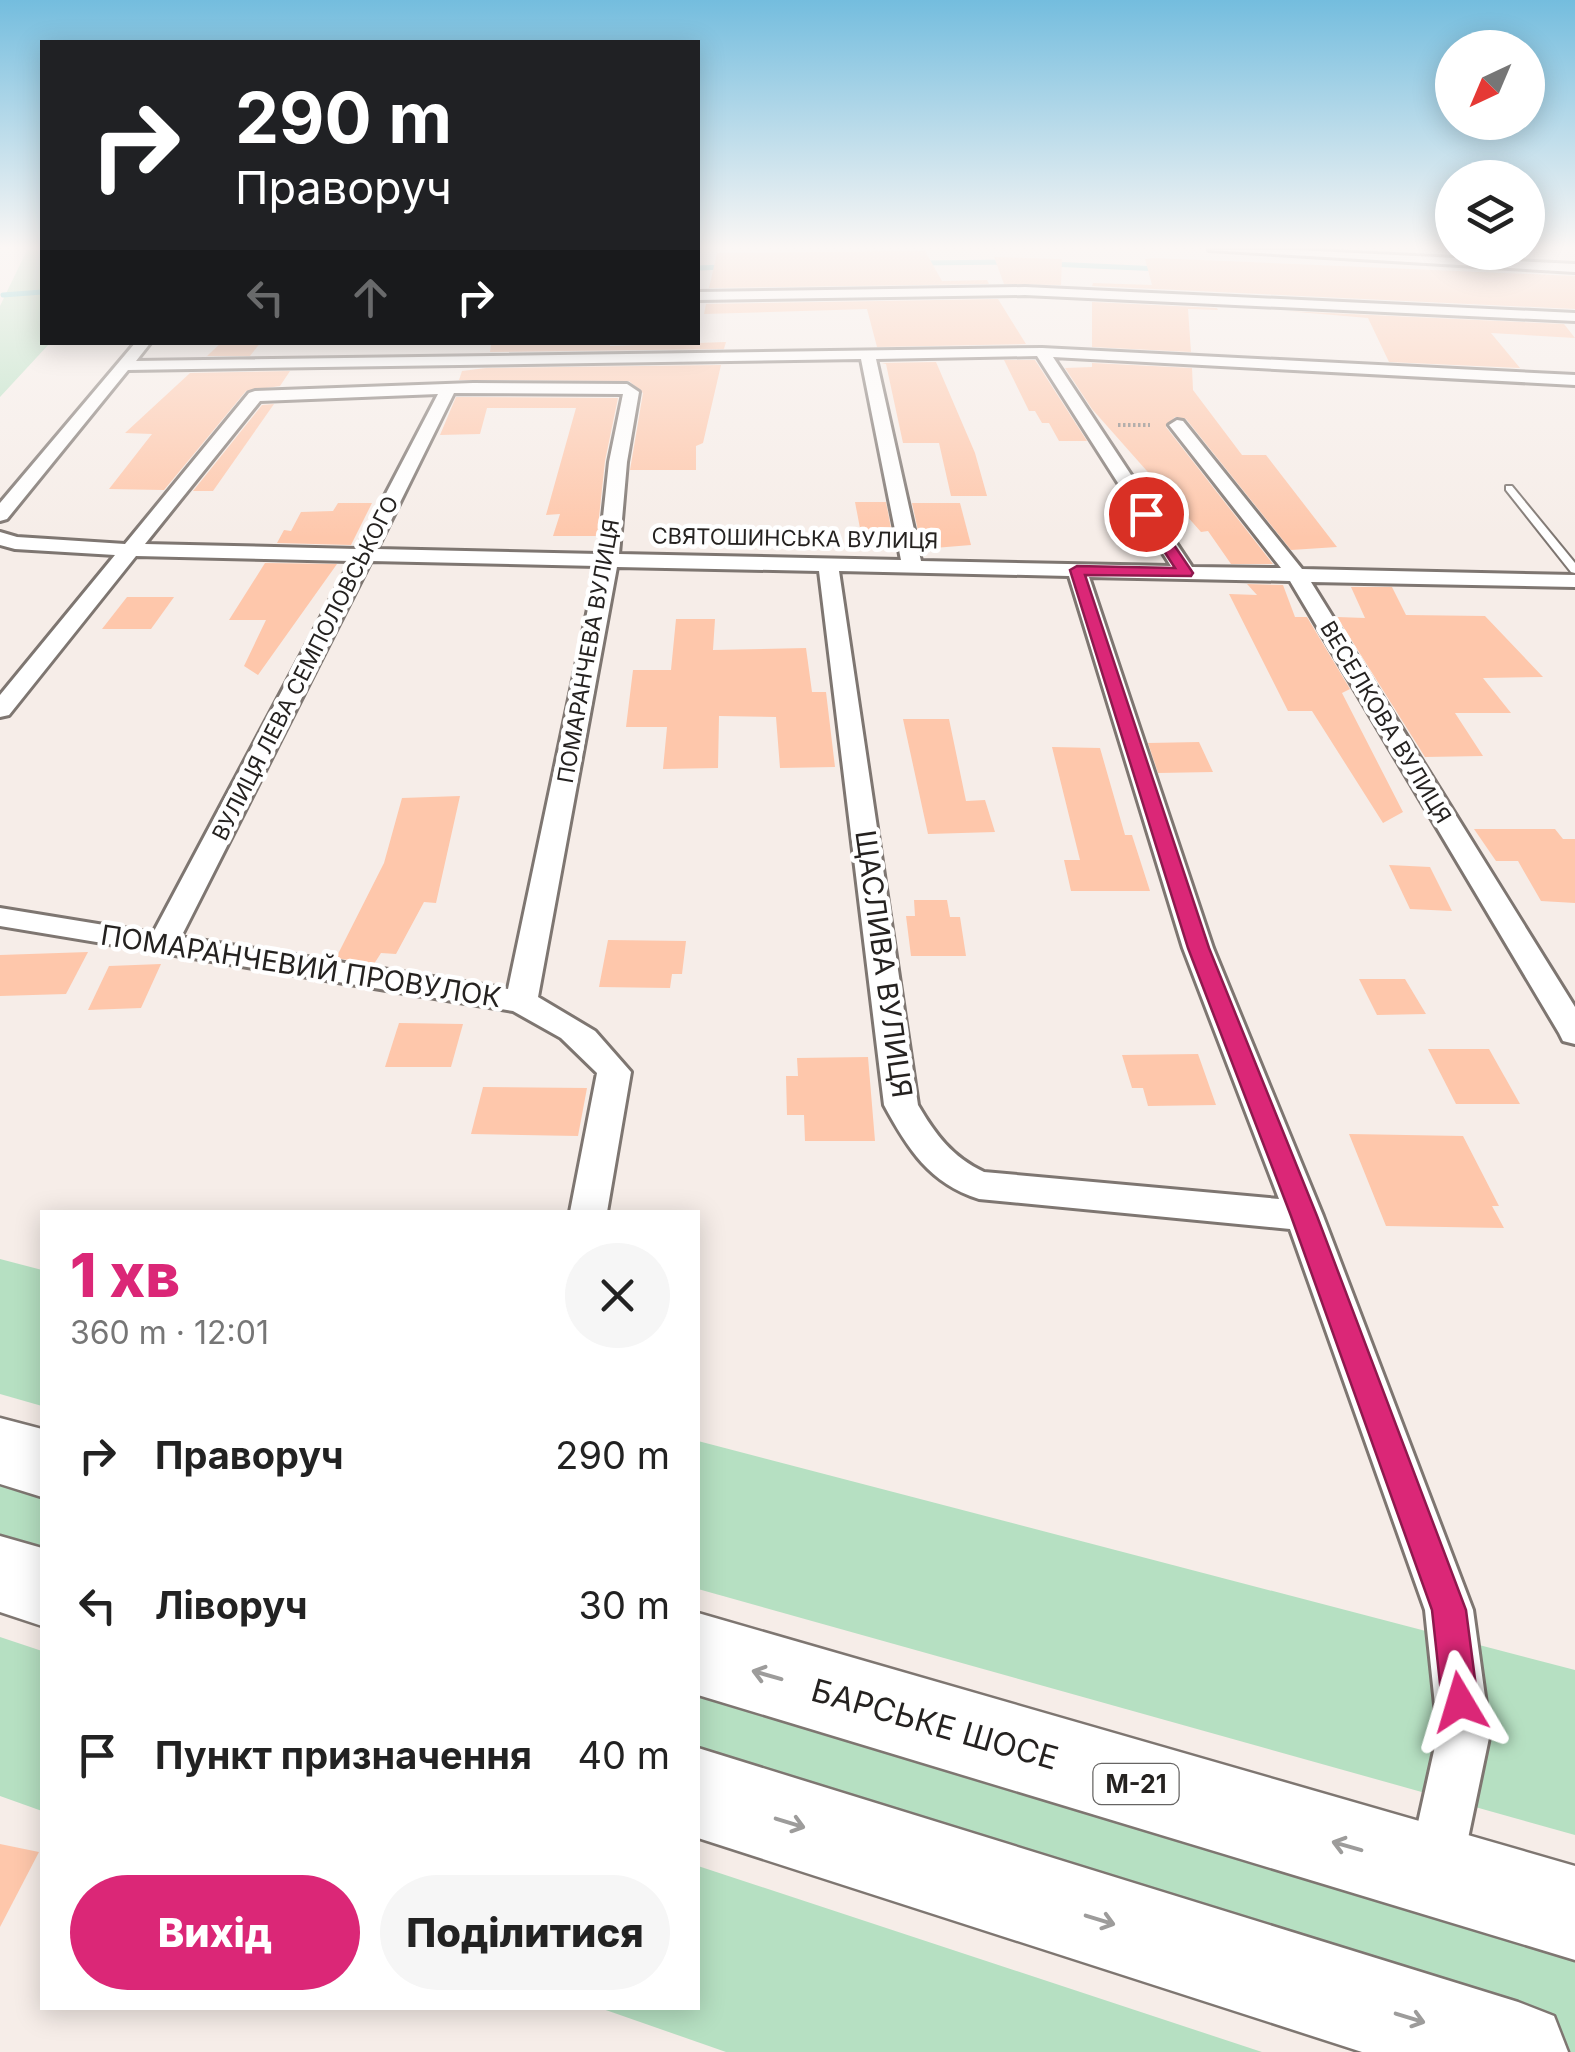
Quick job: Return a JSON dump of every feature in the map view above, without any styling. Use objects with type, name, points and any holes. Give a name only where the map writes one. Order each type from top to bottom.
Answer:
[{"type":"highway","points":[[0,1451],[40,1463]]},
{"type":"highway","points":[[0,1574],[40,1586]]},
{"type":"highway","name":"БАРСЬКЕ ШОСЕ","points":[[700,1655],[1575,1913]]},
{"type":"highway","points":[[700,1794],[1518,2052]]},
{"type":"street","points":[[0,514],[141,346]]},
{"type":"street","points":[[867,352],[912,566]]},
{"type":"street","points":[[125,366],[1042,352],[1575,380]]},
{"type":"street","points":[[1042,352],[1186,573]]},
{"type":"street","name":"ПОМАРАНЧЕВА ВУЛИЦЯ","points":[[131,550],[254,396],[448,392],[474,388],[619,387],[630,392],[608,560],[521,1002]]},
{"type":"street","name":"ВУЛИЦЯ ЛЕВА СЕМПОЛОВСЬКОГО","points":[[162,944],[448,392]]},
{"type":"street","name":"ВЕСЕЛКОВА ВУЛИЦЯ","points":[[1177,425],[1298,576],[1563,997],[1575,1032]]},
{"type":"street","name":"СВЯТОШИНСЬКА ВУЛИЦЯ","points":[[7,541],[131,550],[1575,581]]},
{"type":"street","points":[[0,710],[131,550]]},
{"type":"street","name":"ЩАСЛИВА ВУЛИЦЯ","points":[[828,564],[901,1105],[925,1146],[949,1173],[979,1185],[1304,1216]]},
{"type":"street","points":[[1077,570],[1198,948],[1304,1216],[1449,1610],[1464,1733],[1434,1872]]},
{"type":"street","name":"ПОМАРАНЧЕВИЙ ПРОВУЛОК","points":[[0,916],[521,1002],[593,1043],[614,1072],[589,1210]]},
{"type":"lane","points":[[1508,488],[1575,570]]},
{"type":"path","points":[[1087,425],[1177,425]]},
{"type":"green space","points":[[0,346],[47,346],[0,397]]},
{"type":"green space","points":[[0,1259],[40,1269],[40,1405],[0,1394]]},
{"type":"green space","points":[[700,1442],[1575,1670],[1575,1835],[700,1590]]},
{"type":"green space","points":[[0,1452],[40,1463],[40,1585],[0,1573]]},
{"type":"green space","points":[[0,1637],[40,1650],[40,1810],[0,1796]]},
{"type":"green space","points":[[700,1656],[1575,1911],[1575,2052],[1525,2052],[700,1793]]},
{"type":"green space","points":[[700,1867],[1262,2052],[726,2052],[606,2010],[700,2010]]},
{"type":"building","points":[[218,346],[258,346],[250,356],[207,356]]},
{"type":"building","points":[[491,346],[725,346],[724,349],[490,352]]},
{"type":"building","points":[[1191,346],[1191,352],[1092,347]]},
{"type":"building","points":[[1381,346],[1502,346],[1520,368],[1389,362]]},
{"type":"building","points":[[1004,360],[1035,360],[1087,441],[1059,441],[1049,423],[1042,423],[1035,411],[1029,411]]},
{"type":"building","points":[[936,362],[975,453],[987,496],[951,496],[939,443],[903,443],[886,364],[882,363]]},
{"type":"building","points":[[1092,363],[1192,368],[1193,390],[1242,455],[1266,455],[1337,547],[1291,550],[1186,419],[1175,417],[1166,427],[1273,564],[1231,564],[1208,531],[1201,532],[1092,409],[1065,368],[1092,367]]},
{"type":"building","points":[[721,365],[703,443],[696,446],[696,470],[630,470],[643,393],[629,381],[459,380],[462,371],[486,368]]},
{"type":"building","points":[[290,371],[280,386],[246,391],[164,490],[109,489],[152,434],[125,433],[190,373]]},
{"type":"building","points":[[456,397],[618,398],[605,461],[597,536],[553,536],[560,514],[546,515],[576,408],[487,408],[480,434],[440,435]]},
{"type":"building","points":[[274,404],[213,491],[193,491],[262,405]]},
{"type":"building","points":[[855,502],[886,502],[895,549],[864,549]]},
{"type":"building","points":[[338,503],[372,503],[351,545],[277,543],[284,530],[291,531],[301,512],[333,511]]},
{"type":"building","points":[[912,503],[960,503],[971,545],[922,549]]},
{"type":"building","points":[[265,563],[337,564],[258,675],[244,666],[266,620],[229,620]]},
{"type":"building","points":[[1247,584],[1283,585],[1295,617],[1307,617],[1350,689],[1342,693],[1403,812],[1383,823],[1312,711],[1288,711],[1229,594],[1257,595]]},
{"type":"building","points":[[1351,587],[1392,587],[1406,615],[1485,616],[1543,677],[1483,678],[1511,713],[1455,713],[1483,756],[1425,757],[1337,617],[1365,618]]},
{"type":"building","points":[[127,597],[174,597],[151,629],[102,629]]},
{"type":"building","points":[[676,619],[715,619],[713,650],[806,648],[812,692],[826,692],[835,767],[780,768],[776,717],[719,716],[718,768],[663,769],[667,727],[626,727],[633,670],[671,670]]},
{"type":"building","points":[[903,719],[949,719],[966,801],[985,800],[995,832],[928,834]]},
{"type":"building","points":[[1199,742],[1213,772],[1158,773],[1148,743]]},
{"type":"building","points":[[1052,747],[1100,748],[1125,835],[1132,835],[1150,891],[1071,891],[1064,860],[1080,860]]},
{"type":"building","points":[[460,796],[436,903],[424,902],[396,954],[381,953],[374,964],[336,958],[384,863],[402,798]]},
{"type":"building","points":[[1474,829],[1555,829],[1563,839],[1575,839],[1575,903],[1541,901],[1518,861],[1496,861]]},
{"type":"building","points":[[1389,865],[1430,867],[1452,911],[1410,909]]},
{"type":"building","points":[[914,900],[947,900],[950,917],[960,917],[966,956],[911,956],[906,916],[915,916]]},
{"type":"building","points":[[608,940],[686,941],[682,974],[672,974],[670,988],[599,987]]},
{"type":"building","points":[[88,952],[66,994],[0,996],[0,955]]},
{"type":"building","points":[[161,964],[141,1008],[88,1010],[109,966]]},
{"type":"building","points":[[1359,979],[1405,979],[1426,1014],[1377,1015]]},
{"type":"building","points":[[399,1023],[463,1024],[451,1067],[385,1067]]},
{"type":"building","points":[[1428,1049],[1489,1049],[1520,1104],[1456,1104]]},
{"type":"building","points":[[1198,1054],[1216,1105],[1148,1106],[1143,1088],[1132,1088],[1122,1055]]},
{"type":"building","points":[[868,1057],[875,1141],[805,1141],[804,1115],[787,1115],[786,1076],[798,1076],[797,1058]]},
{"type":"building","points":[[483,1087],[587,1088],[578,1136],[471,1134]]},
{"type":"building","points":[[1349,1134],[1463,1136],[1499,1206],[1492,1206],[1504,1228],[1386,1226]]},
{"type":"building","points":[[0,1844],[39,1852],[0,1927]]},
{"type":"route","points":[[1146,514],[1186,573],[1077,570],[1198,948],[1304,1216],[1449,1610],[1460,1702]]}]
